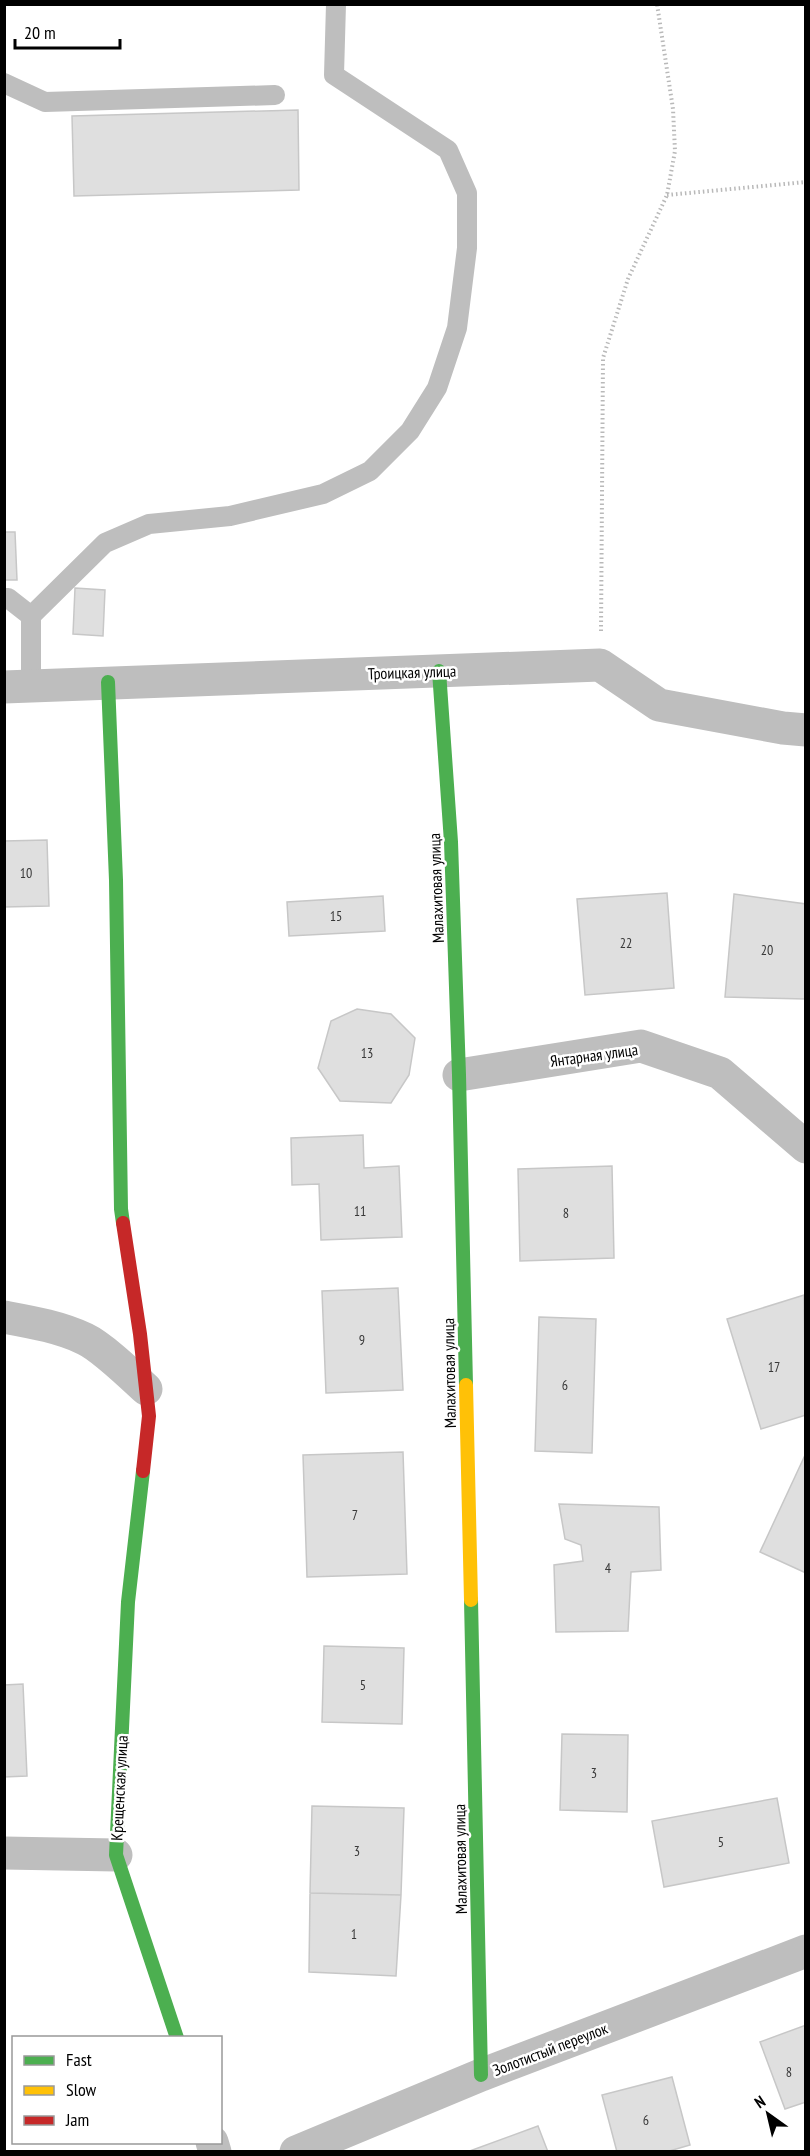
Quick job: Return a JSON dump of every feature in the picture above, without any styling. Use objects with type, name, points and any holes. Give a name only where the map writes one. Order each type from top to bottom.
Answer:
[{"type":"street","name":"Троицкая улица","points":[[18,686],[600,665]]},
{"type":"street","points":[[600,665],[659,705],[783,728],[806,730]]},
{"type":"street","name":"Малахитовая улица","points":[[439,671],[451,842],[459,1075],[481,2075]]},
{"type":"street","name":"Крещенская улица","points":[[108,682],[116,880],[121,1209],[140,1334],[149,1416],[128,1602],[116,1855],[177,2036]]},
{"type":"street","name":"Янтарная улица","points":[[459,1075],[641,1046],[720,1072],[806,1147]]},
{"type":"street","points":[[4,1317],[35,1323],[86,1339],[146,1389]]},
{"type":"street","points":[[4,1853],[116,1855]]},
{"type":"street","name":"Золотистый переулок","points":[[296,2151],[481,2075],[806,1951]]},
{"type":"lane","points":[[18,686],[31,616],[105,543],[149,524],[230,516],[323,494],[370,471],[410,431],[437,388],[457,328],[467,248],[467,193],[448,150],[334,75],[336,4]]},
{"type":"lane","points":[[4,83],[45,102],[275,95]]},
{"type":"lane","points":[[4,598],[8,598],[31,616]]},
{"type":"path","points":[[600,665],[603,358],[628,279],[667,195],[675,151],[673,109],[657,4]]},
{"type":"path","points":[[667,195],[806,182]]},
{"type":"building","points":[[298,110],[299,190],[74,196],[72,116]]},
{"type":"building","points":[[4,532],[15,532],[17,580],[4,580]]},
{"type":"building","points":[[75,588],[105,590],[103,636],[73,634]]},
{"type":"building","points":[[47,840],[49,906],[4,907],[4,841]]},
{"type":"building","points":[[667,893],[674,988],[585,995],[577,899]]},
{"type":"building","points":[[734,894],[806,904],[806,999],[725,997]]},
{"type":"building","points":[[383,896],[385,931],[289,936],[287,902]]},
{"type":"building","points":[[357,1009],[391,1014],[415,1038],[409,1075],[391,1103],[340,1101],[318,1068],[331,1021]]},
{"type":"building","points":[[363,1135],[364,1168],[399,1166],[402,1237],[321,1240],[319,1184],[292,1185],[291,1138]]},
{"type":"building","points":[[612,1166],[614,1258],[520,1261],[518,1169]]},
{"type":"building","points":[[398,1288],[403,1390],[326,1393],[322,1291]]},
{"type":"building","points":[[804,1295],[806,1415],[761,1429],[727,1319]]},
{"type":"building","points":[[539,1317],[596,1319],[592,1453],[535,1451]]},
{"type":"building","points":[[403,1452],[407,1574],[307,1577],[303,1455]]},
{"type":"building","points":[[806,1453],[806,1573],[760,1552]]},
{"type":"building","points":[[559,1504],[659,1507],[661,1570],[631,1572],[628,1631],[556,1632],[554,1565],[583,1561],[581,1545],[565,1539]]},
{"type":"building","points":[[324,1646],[404,1648],[402,1724],[322,1722]]},
{"type":"building","points":[[23,1684],[27,1776],[4,1777],[4,1685]]},
{"type":"building","points":[[562,1734],[628,1735],[627,1812],[560,1810]]},
{"type":"building","points":[[777,1798],[789,1863],[664,1887],[652,1821]]},
{"type":"building","points":[[312,1806],[404,1808],[401,1895],[310,1893]]},
{"type":"building","points":[[310,1893],[401,1895],[396,1976],[309,1972]]},
{"type":"building","points":[[806,2025],[806,2102],[785,2109],[760,2042]]},
{"type":"building","points":[[672,2077],[690,2145],[666,2152],[617,2152],[602,2095]]},
{"type":"building","points":[[538,2126],[548,2152],[467,2152]]},
{"type":"traffic: fast","points":[[439,671],[451,842],[466,1385]]},
{"type":"traffic: fast","points":[[108,682],[116,880],[123,1223]]},
{"type":"traffic: fast","points":[[143,1471],[128,1602],[116,1855],[176,2036]]},
{"type":"traffic: fast","points":[[471,1600],[481,2075]]},
{"type":"traffic: slow","points":[[466,1385],[471,1600]]},
{"type":"traffic: jam","points":[[123,1223],[140,1334],[149,1416],[143,1471]]}]
